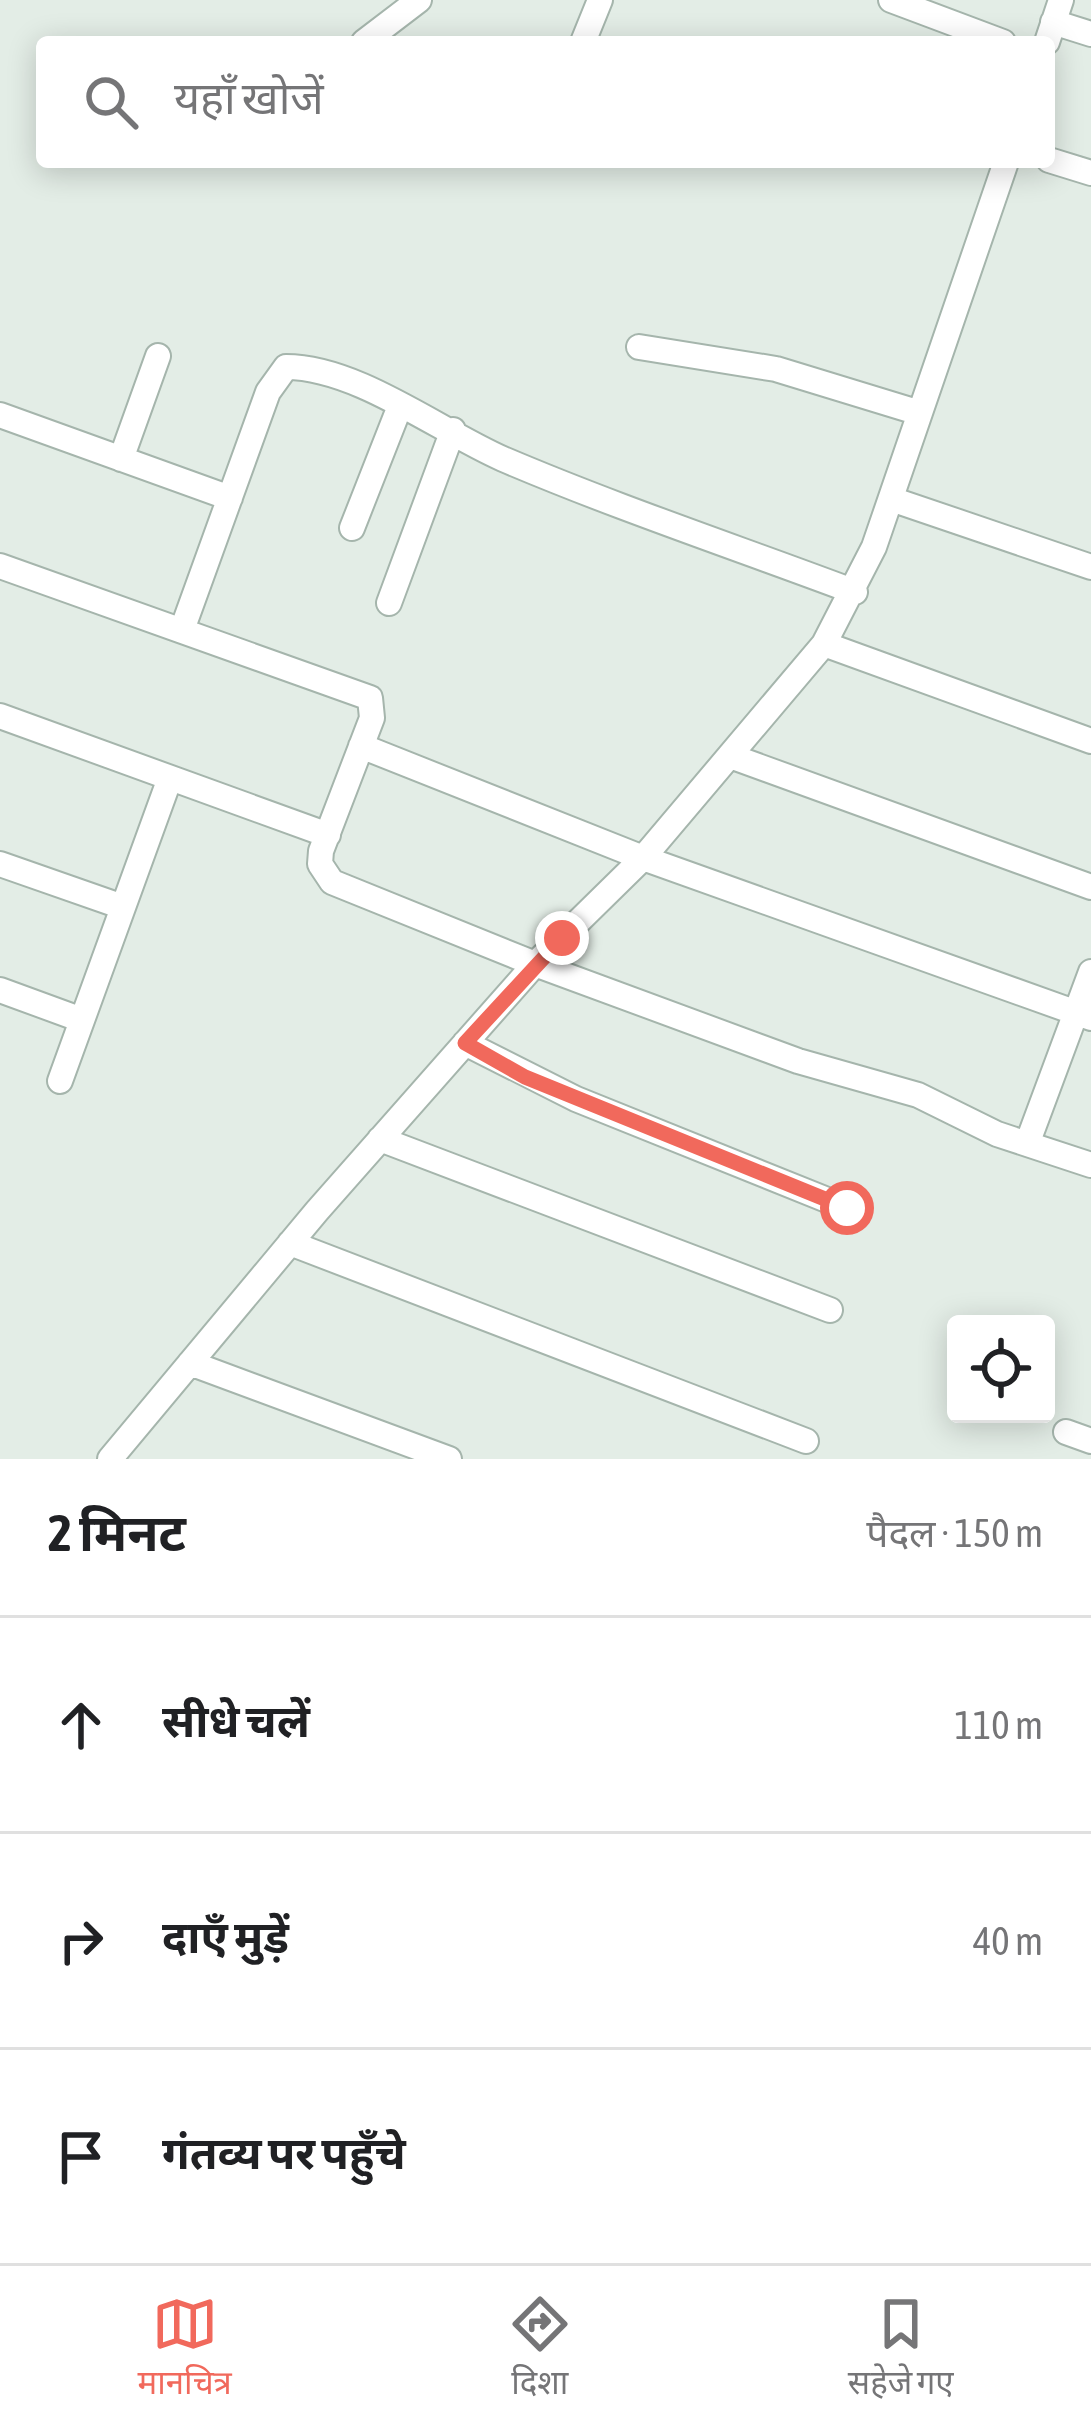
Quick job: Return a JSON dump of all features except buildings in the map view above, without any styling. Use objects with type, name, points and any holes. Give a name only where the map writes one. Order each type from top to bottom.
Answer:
[{"type":"street","points":[[372,36],[418,0]]},
{"type":"street","points":[[585,36],[600,0]]},
{"type":"street","points":[[891,0],[987,36]]},
{"type":"street","points":[[1054,21],[1091,34]]},
{"type":"street","points":[[1055,162],[1091,173]]},
{"type":"street","points":[[110,1459],[380,1139],[535,964],[643,858],[824,644],[855,592],[891,499],[1004,168]]},
{"type":"street","points":[[639,347],[776,369],[920,413]]},
{"type":"street","points":[[121,459],[158,356]]},
{"type":"street","points":[[182,630],[268,392],[286,368],[303,367],[453,430],[500,458],[855,592]]},
{"type":"street","points":[[352,528],[400,406]]},
{"type":"street","points":[[0,415],[230,498]]},
{"type":"street","points":[[389,603],[453,430]]},
{"type":"street","points":[[891,499],[1091,567]]},
{"type":"street","points":[[0,566],[370,698],[375,705],[320,864],[332,882],[535,964],[798,1061],[918,1095],[1091,1166]]},
{"type":"street","points":[[824,644],[1091,741]]},
{"type":"street","points":[[0,716],[328,835]]},
{"type":"street","points":[[361,746],[643,858],[1083,1015]]},
{"type":"street","points":[[733,757],[1091,887]]},
{"type":"street","points":[[60,1082],[170,778]]},
{"type":"street","points":[[0,864],[123,907]]},
{"type":"street","points":[[1028,1144],[1083,1015],[1091,972]]},
{"type":"street","points":[[0,990],[82,1020]]},
{"type":"street","points":[[465,1043],[559,1092],[847,1208]]},
{"type":"street","points":[[380,1139],[830,1310]]},
{"type":"street","points":[[290,1243],[806,1441]]},
{"type":"street","points":[[190,1363],[449,1459]]},
{"type":"street","points":[[1066,1432],[1091,1441]]},
{"type":"route","points":[[562,938],[465,1043],[525,1077],[847,1208]]}]
